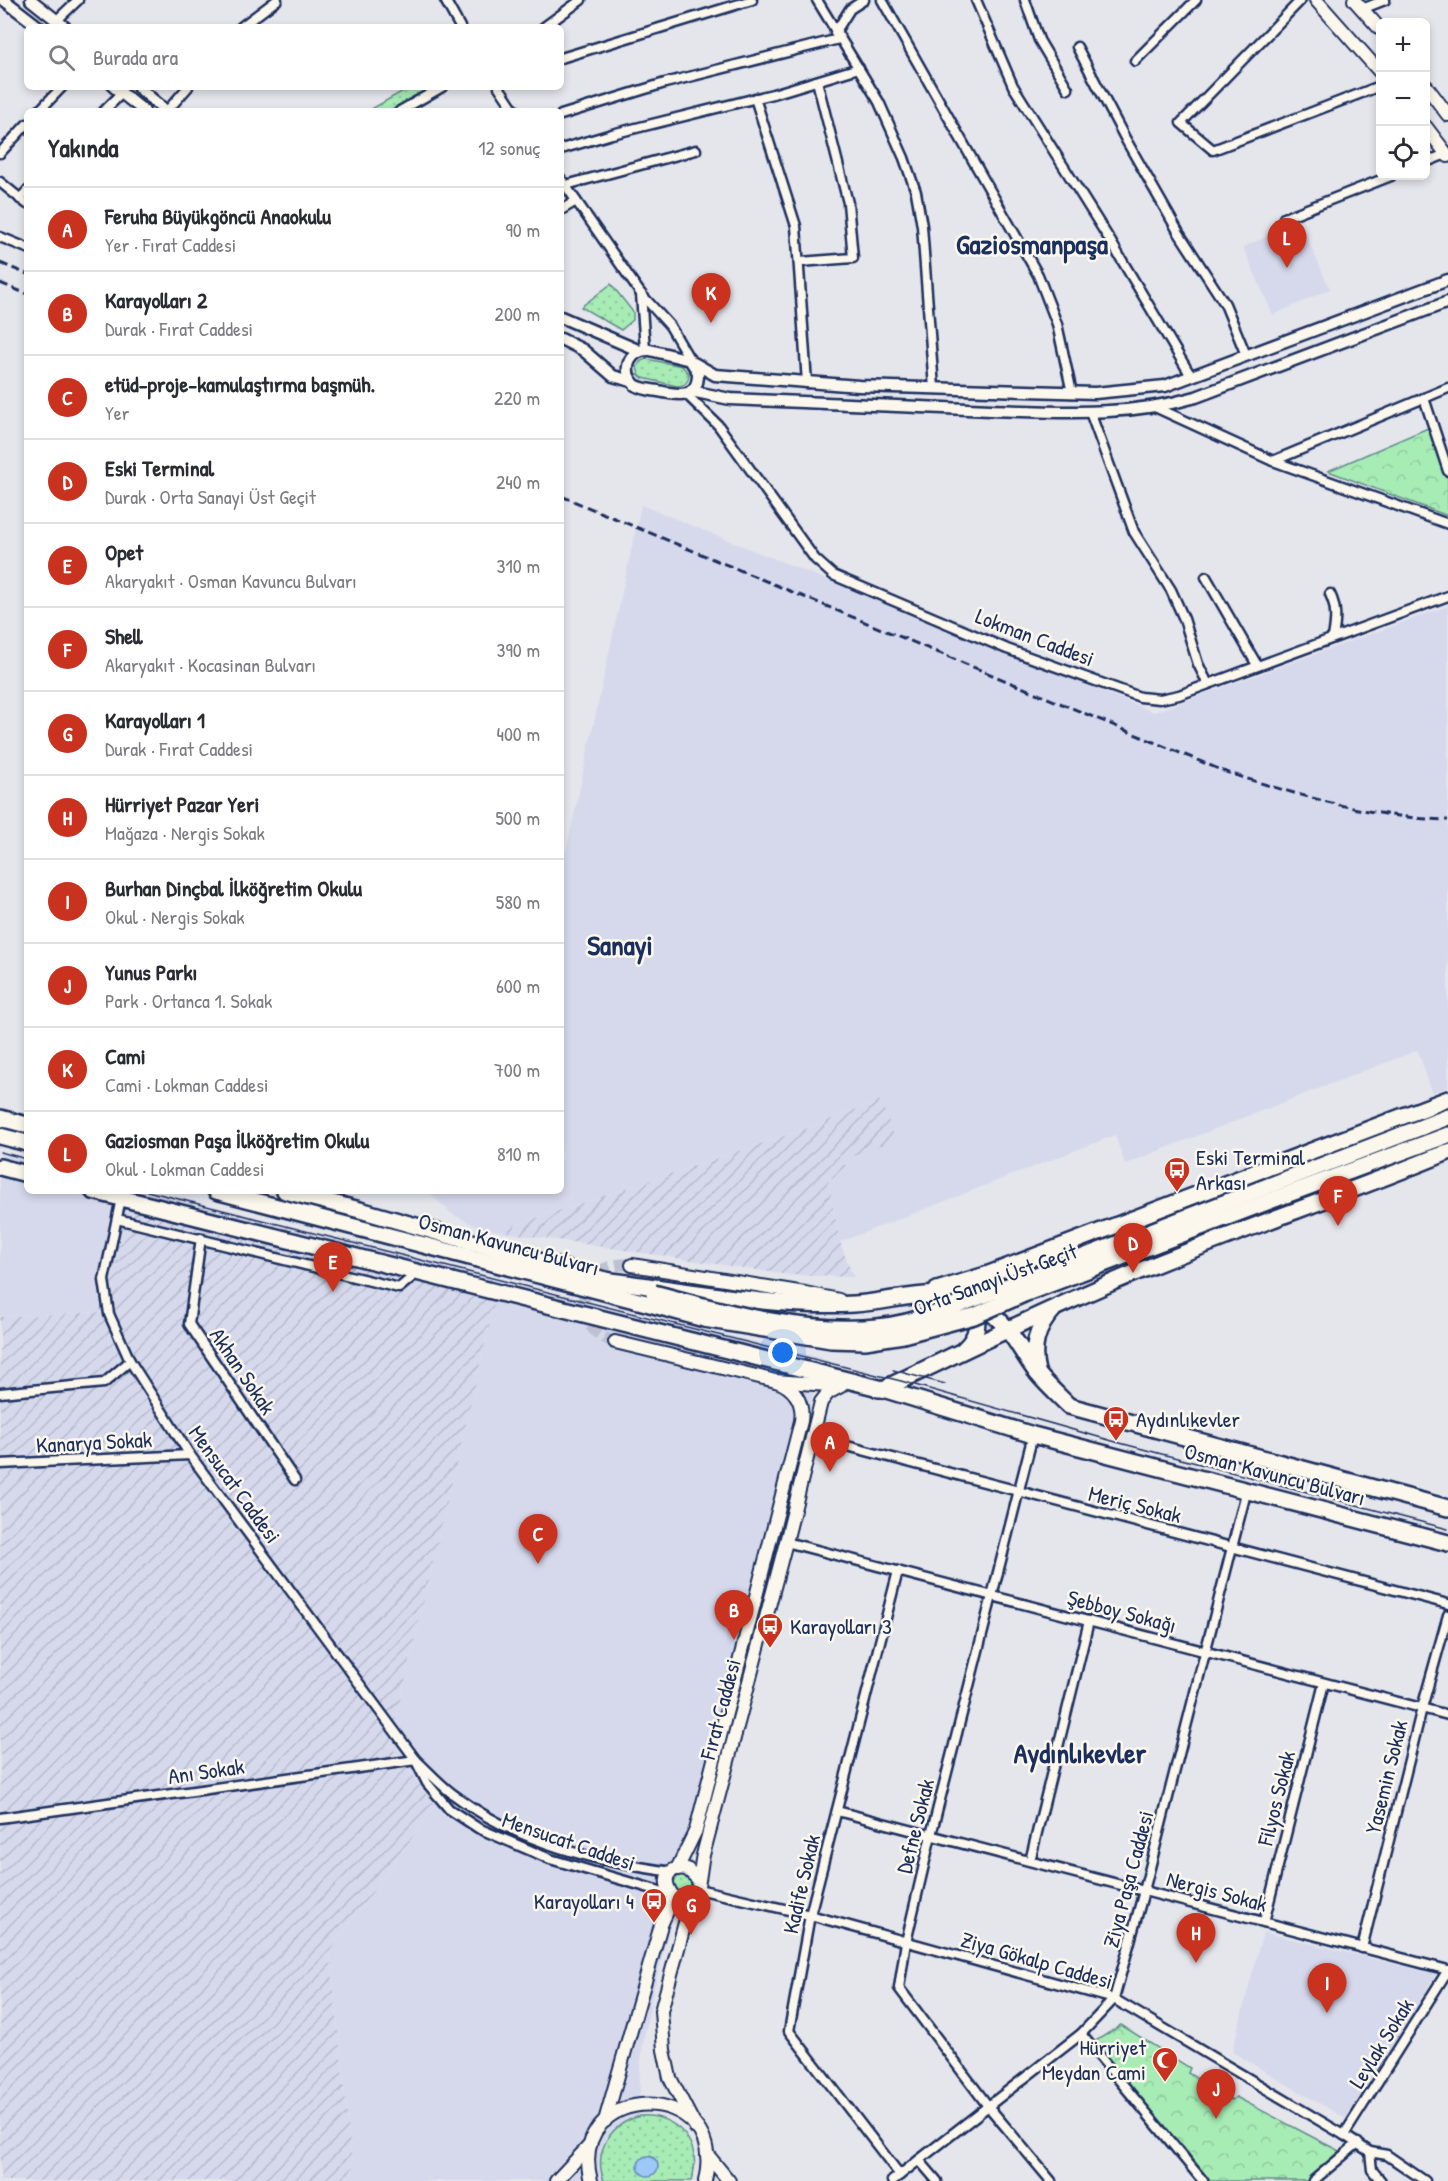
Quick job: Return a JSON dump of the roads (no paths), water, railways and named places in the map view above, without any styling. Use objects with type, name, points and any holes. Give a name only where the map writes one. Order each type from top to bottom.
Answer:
[{"type":"highway","points":[[924,1294],[1013,1265],[1448,1099]]},
{"type":"highway","points":[[1361,1150],[1409,1113]]},
{"type":"highway","points":[[1271,1192],[1361,1150],[1448,1117]]},
{"type":"highway","points":[[0,1118],[24,1124]]},
{"type":"highway","points":[[1364,1167],[1448,1135]]},
{"type":"highway","points":[[0,1136],[24,1142]]},
{"type":"highway","points":[[1271,1192],[1364,1167],[1448,1152]]},
{"type":"highway","points":[[841,1386],[883,1389],[1059,1305],[1164,1261],[1448,1152]]},
{"type":"highway","points":[[0,1167],[24,1173]]},
{"type":"highway","name":"Orta Sanayi Üst Geçit","points":[[652,1299],[704,1319],[831,1340],[865,1341],[903,1335],[974,1316],[1271,1192]]},
{"type":"highway","points":[[105,1194],[883,1389]]},
{"type":"highway","name":"Osman Kavuncu Bulvarı","points":[[228,1194],[652,1299]]},
{"type":"highway","name":"Osman Kavuncu Bulvarı","points":[[297,1194],[604,1280]]},
{"type":"highway","points":[[1013,1265],[1003,1274],[999,1283],[996,1298],[1001,1310],[1010,1316],[1035,1317]]},
{"type":"highway","points":[[604,1280],[782,1302],[854,1304],[924,1294],[944,1294],[967,1300],[989,1311],[1009,1329],[1038,1373]]},
{"type":"highway","points":[[604,1280],[652,1299]]},
{"type":"highway","points":[[960,1352],[974,1338],[978,1325],[975,1311],[967,1300]]},
{"type":"highway","points":[[1038,1373],[1034,1357],[1038,1333],[1046,1317],[1059,1305]]},
{"type":"highway","name":"Osman Kavuncu Bulvarı","points":[[1038,1373],[1069,1406],[1448,1508]]},
{"type":"highway","name":"Osman Kavuncu Bulvarı","points":[[883,1389],[1033,1435],[1448,1543]]},
{"type":"main road","points":[[1316,0],[1376,68]]},
{"type":"main road","points":[[1358,4],[1376,24]]},
{"type":"main road","points":[[1430,92],[1448,115]]},
{"type":"main road","points":[[1430,133],[1447,155]]},
{"type":"main road","points":[[632,1265],[805,1293],[854,1304]]},
{"type":"main road","points":[[615,1342],[776,1381],[841,1386]]},
{"type":"main road","name":"Fırat Caddesi","points":[[675,1870],[696,1830],[801,1421],[801,1404],[795,1394],[787,1386],[776,1381]]},
{"type":"main road","name":"Fırat Caddesi","points":[[707,2153],[670,2078],[663,2050],[661,2011],[696,1888],[821,1402],[832,1390],[841,1386]]},
{"type":"main road","points":[[605,2121],[671,1896],[666,1885],[675,1870],[687,1869],[696,1888],[683,1900],[671,1896]]},
{"type":"main road","points":[[591,2181],[588,2163],[594,2136],[612,2115],[629,2106],[657,2104],[683,2114],[696,2127]]},
{"type":"main road","points":[[556,2181],[591,2145]]},
{"type":"main road","points":[[705,2181],[707,2153]]},
{"type":"main road","points":[[707,2153],[729,2181]]},
{"type":"street","points":[[4,0],[35,24]]},
{"type":"street","points":[[32,0],[61,24],[78,0]]},
{"type":"street","points":[[245,24],[277,0]]},
{"type":"street","points":[[445,0],[458,24]]},
{"type":"street","points":[[548,24],[581,0]]},
{"type":"street","points":[[564,57],[752,0]]},
{"type":"street","points":[[817,0],[837,36],[859,68],[888,122],[918,201],[922,226],[934,388]]},
{"type":"street","points":[[564,114],[665,83],[837,36],[850,9],[864,0]]},
{"type":"street","points":[[882,0],[1038,275],[1057,324],[1072,393]]},
{"type":"street","points":[[975,0],[1013,86],[1112,242],[1191,376]]},
{"type":"street","points":[[1025,0],[1039,40],[1068,89]]},
{"type":"street","points":[[1135,61],[1196,0]]},
{"type":"street","points":[[1301,0],[1181,123],[1213,150],[1376,88]]},
{"type":"street","points":[[1358,4],[1385,0]]},
{"type":"street","points":[[1077,46],[1126,140],[1179,233],[1225,304],[1246,355]]},
{"type":"street","points":[[564,148],[859,68]]},
{"type":"street","points":[[800,262],[853,258],[848,203],[817,81]]},
{"type":"street","points":[[42,108],[59,90]]},
{"type":"street","points":[[106,108],[118,90],[140,108]]},
{"type":"street","points":[[142,90],[162,108]]},
{"type":"street","points":[[169,108],[185,90]]},
{"type":"street","points":[[405,108],[437,90]]},
{"type":"street","points":[[502,90],[513,108]]},
{"type":"street","points":[[755,98],[796,226],[807,383]]},
{"type":"street","points":[[0,153],[24,127]]},
{"type":"street","points":[[564,182],[696,150]]},
{"type":"street","points":[[1430,160],[1447,155]]},
{"type":"street","points":[[1284,218],[1381,180]]},
{"type":"street","points":[[0,182],[24,197]]},
{"type":"street","points":[[564,183],[641,294],[670,326],[692,361],[698,378],[688,392]]},
{"type":"street","points":[[564,208],[576,201]]},
{"type":"street","points":[[0,237],[24,247]]},
{"type":"street","points":[[564,318],[643,350],[692,361],[715,375],[807,383],[1095,393],[1165,386],[1448,280]]},
{"type":"street","points":[[641,294],[643,350]]},
{"type":"street","points":[[564,340],[583,350],[613,376],[631,381],[639,387],[676,395],[688,392],[730,399],[1113,412],[1155,407],[1196,397],[1448,302]]},
{"type":"street","points":[[631,381],[627,366],[632,356],[643,350]]},
{"type":"street","points":[[1273,461],[1448,388]]},
{"type":"street","name":"Lokman Caddesi","points":[[688,392],[718,425],[815,559],[833,575],[1007,649],[1140,697],[1170,698],[1448,596]]},
{"type":"street","points":[[1424,398],[1448,471]]},
{"type":"street","points":[[1155,407],[1273,461],[1448,524]]},
{"type":"street","points":[[1090,412],[1134,532],[1171,590],[1184,619],[1198,664],[1208,684]]},
{"type":"street","points":[[1206,577],[1257,665]]},
{"type":"street","points":[[1330,594],[1336,610],[1333,637]]},
{"type":"street","name":"Mensucat Caddesi","points":[[121,1198],[104,1280],[109,1314],[130,1361],[190,1455],[416,1760],[456,1797],[490,1818],[557,1849],[631,1866],[675,1870]]},
{"type":"street","points":[[117,1219],[399,1288],[417,1273]]},
{"type":"street","name":"Akhan Sokak","points":[[201,1238],[189,1324],[295,1480]]},
{"type":"street","points":[[0,1393],[104,1383],[130,1361]]},
{"type":"street","name":"Defne Sokak","points":[[1033,1435],[931,1835],[906,1942],[899,1988],[988,2106],[1052,2181]]},
{"type":"street","name":"Meriç Sokak","points":[[813,1437],[1448,1604]]},
{"type":"street","name":"Kanarya Sokak","points":[[0,1464],[190,1455]]},
{"type":"street","name":"Ziya Paşa Caddesi","points":[[892,2181],[1081,2034],[1114,1999],[1247,1489]]},
{"type":"street","name":"Şebboy Sokağı","points":[[786,1542],[1448,1715]]},
{"type":"street","name":"Kadife Sokak","points":[[898,1571],[810,1915],[789,2031],[900,2175]]},
{"type":"street","name":"Yasemin Sokak","points":[[1362,1948],[1422,1708],[1448,1615]]},
{"type":"street","points":[[1030,1861],[1089,1621]]},
{"type":"street","name":"Filyos Sokak","points":[[1264,1922],[1324,1683]]},
{"type":"street","name":"Mensucat Caddesi","points":[[416,1760],[427,1783],[449,1809],[478,1828],[550,1859],[671,1896]]},
{"type":"street","name":"Anı Sokak","points":[[0,1818],[416,1760]]},
{"type":"street","name":"Nergis Sokak","points":[[837,1811],[1448,1970]]},
{"type":"street","name":"Ziya Gökalp Caddesi","points":[[696,1888],[810,1915],[1114,1999],[1370,2152],[1387,2156],[1425,2181]]},
{"type":"street","name":"Leylak Sokak","points":[[1344,2135],[1448,1970]]},
{"type":"street","points":[[1081,2034],[1203,2181]]},
{"type":"street","points":[[1312,2181],[1358,2143]]},
{"type":"street","points":[[1370,2152],[1371,2170],[1381,2181]]},
{"type":"street","points":[[919,2160],[937,2181]]},
{"type":"water","points":[[648,2156],[655,2159],[658,2166],[655,2173],[648,2176],[641,2173],[638,2166],[641,2159]]},
{"type":"tunnel","points":[[615,1342],[599,1334],[589,1323],[584,1309],[584,1295],[590,1282],[600,1272],[614,1266],[632,1265]]},
{"type":"tram line","points":[[0,1152],[24,1158]]},
{"type":"tram line","points":[[159,1194],[901,1381],[1116,1442],[1448,1529]]},
{"type":"tram line","points":[[893,1370],[945,1384]]},
{"type":"railway","points":[[0,263],[24,273]]},
{"type":"railway","points":[[0,283],[24,293]]},
{"type":"railway","points":[[564,497],[1226,772],[1335,804],[1391,815],[1448,820]]},
{"type":"place","name":"Gaziosman Paşa İlköğretim Okulu","points":[[1287,268]]},
{"type":"place","name":"Cami","points":[[711,323]]},
{"type":"place","name":"Eski Terminal Arkası","points":[[1177,1193]]},
{"type":"place","name":"Shell","points":[[1338,1226]]},
{"type":"place","name":"Eski Terminal","points":[[1133,1273]]},
{"type":"place","name":"Opet","points":[[333,1292]]},
{"type":"place","name":"Aydınlıkevler","points":[[1116,1442]]},
{"type":"place","name":"Feruha Büyükgöncü Anaokulu","points":[[830,1472]]},
{"type":"place","name":"etüd-proje-kamulaştırma başmüh.","points":[[538,1564]]},
{"type":"place","name":"Karayolları 2","points":[[734,1640]]},
{"type":"place","name":"Karayolları 3","points":[[770,1649]]},
{"type":"place","name":"Karayolları 4","points":[[654,1924]]},
{"type":"place","name":"Karayolları 1","points":[[691,1935]]},
{"type":"place","name":"Hürriyet Pazar Yeri","points":[[1196,1963]]},
{"type":"place","name":"Burhan Dinçbal İlköğretim Okulu","points":[[1327,2013]]},
{"type":"place","name":"Hürriyet Meydan Cami","points":[[1165,2083]]},
{"type":"place","name":"Yunus Parkı","points":[[1216,2119]]},
{"type":"district","name":"Gaziosmanpaşa","points":[[1032,244]]},
{"type":"district","name":"Sanayi","points":[[620,945]]},
{"type":"district","name":"Aydınlıkevler","points":[[1080,1753]]}]
